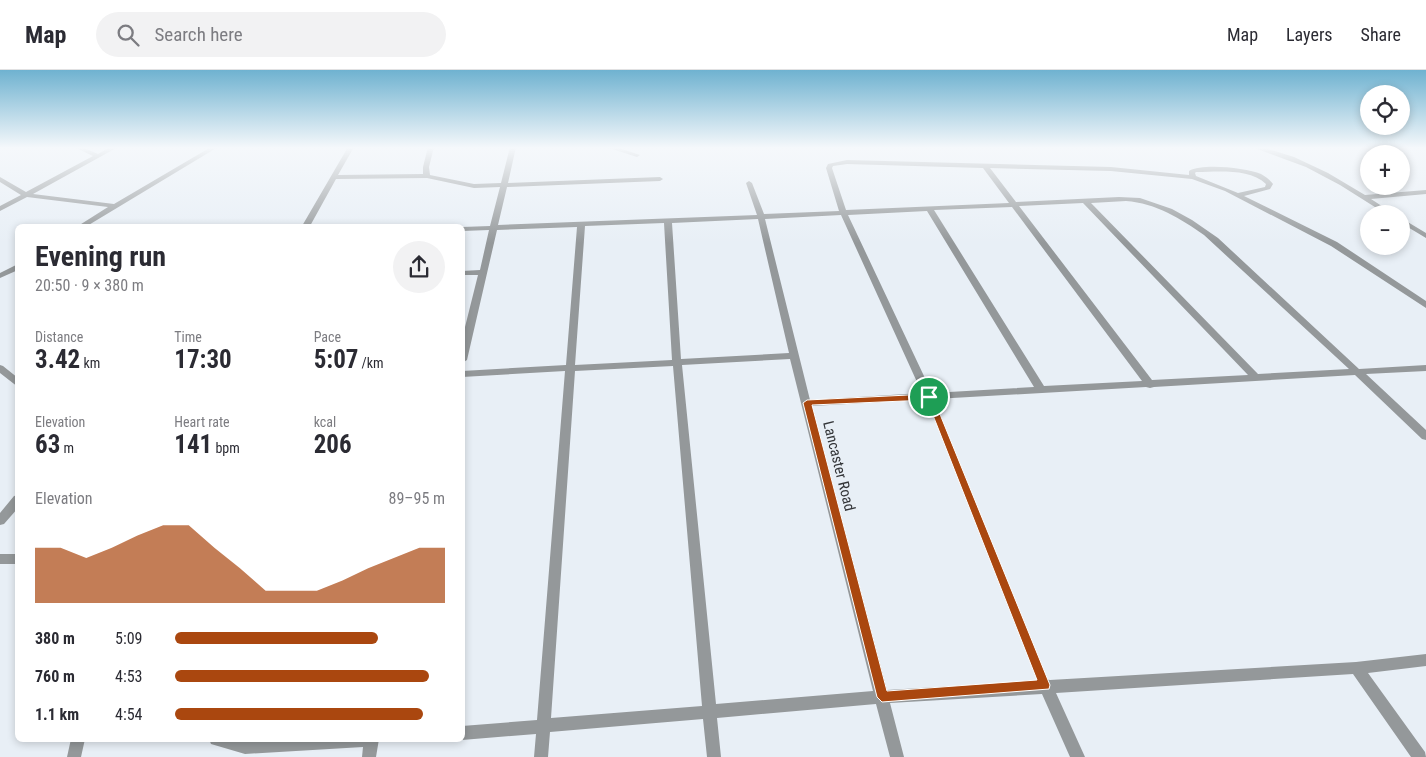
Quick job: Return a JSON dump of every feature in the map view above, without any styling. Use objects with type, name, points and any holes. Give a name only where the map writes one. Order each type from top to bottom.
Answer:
[{"type":"street","points":[[0,179],[26,195],[114,206]]},
{"type":"street","points":[[0,209],[55,179]]},
{"type":"street","points":[[85,224],[160,179]]},
{"type":"street","points":[[307,224],[334,179]]},
{"type":"street","points":[[440,179],[466,185],[658,179]]},
{"type":"street","points":[[465,347],[506,179]]},
{"type":"street","points":[[833,179],[843,211],[929,397]]},
{"type":"street","points":[[995,179],[1150,385]]},
{"type":"street","points":[[1198,179],[1238,195],[1334,244],[1426,305]]},
{"type":"street","points":[[1238,195],[1268,188],[1270,184],[1264,179]]},
{"type":"street","points":[[1334,179],[1376,205]]},
{"type":"street","name":"Lancaster Road","points":[[749,183],[761,216],[794,356],[896,757]]},
{"type":"street","points":[[0,187],[9,184]]},
{"type":"street","points":[[1364,197],[1426,192]]},
{"type":"street","points":[[465,229],[1129,199],[1147,202],[1207,234],[1283,301],[1426,436]]},
{"type":"street","points":[[1085,201],[1256,378]]},
{"type":"street","points":[[929,208],[1041,390]]},
{"type":"street","points":[[668,221],[677,362],[714,757]]},
{"type":"street","points":[[541,757],[581,225]]},
{"type":"street","points":[[1410,226],[1426,236]]},
{"type":"street","points":[[0,276],[15,268]]},
{"type":"street","points":[[465,273],[482,272]]},
{"type":"street","points":[[465,374],[794,356]]},
{"type":"street","points":[[0,368],[15,381]]},
{"type":"street","points":[[807,403],[1426,368]]},
{"type":"street","points":[[0,521],[15,503]]},
{"type":"street","points":[[0,559],[15,558]]},
{"type":"street","points":[[465,733],[882,697],[1045,685],[1356,668],[1426,660]]},
{"type":"street","points":[[1356,668],[1420,757]]},
{"type":"street","points":[[1045,685],[1078,757]]},
{"type":"street","points":[[74,757],[77,742]]},
{"type":"street","points":[[227,742],[245,747],[324,742]]},
{"type":"street","points":[[368,757],[371,742]]},
{"type":"path","points":[[929,397],[1045,685]]},
{"type":"route","points":[[929,397],[1045,685],[882,697],[807,403],[929,397]]}]
